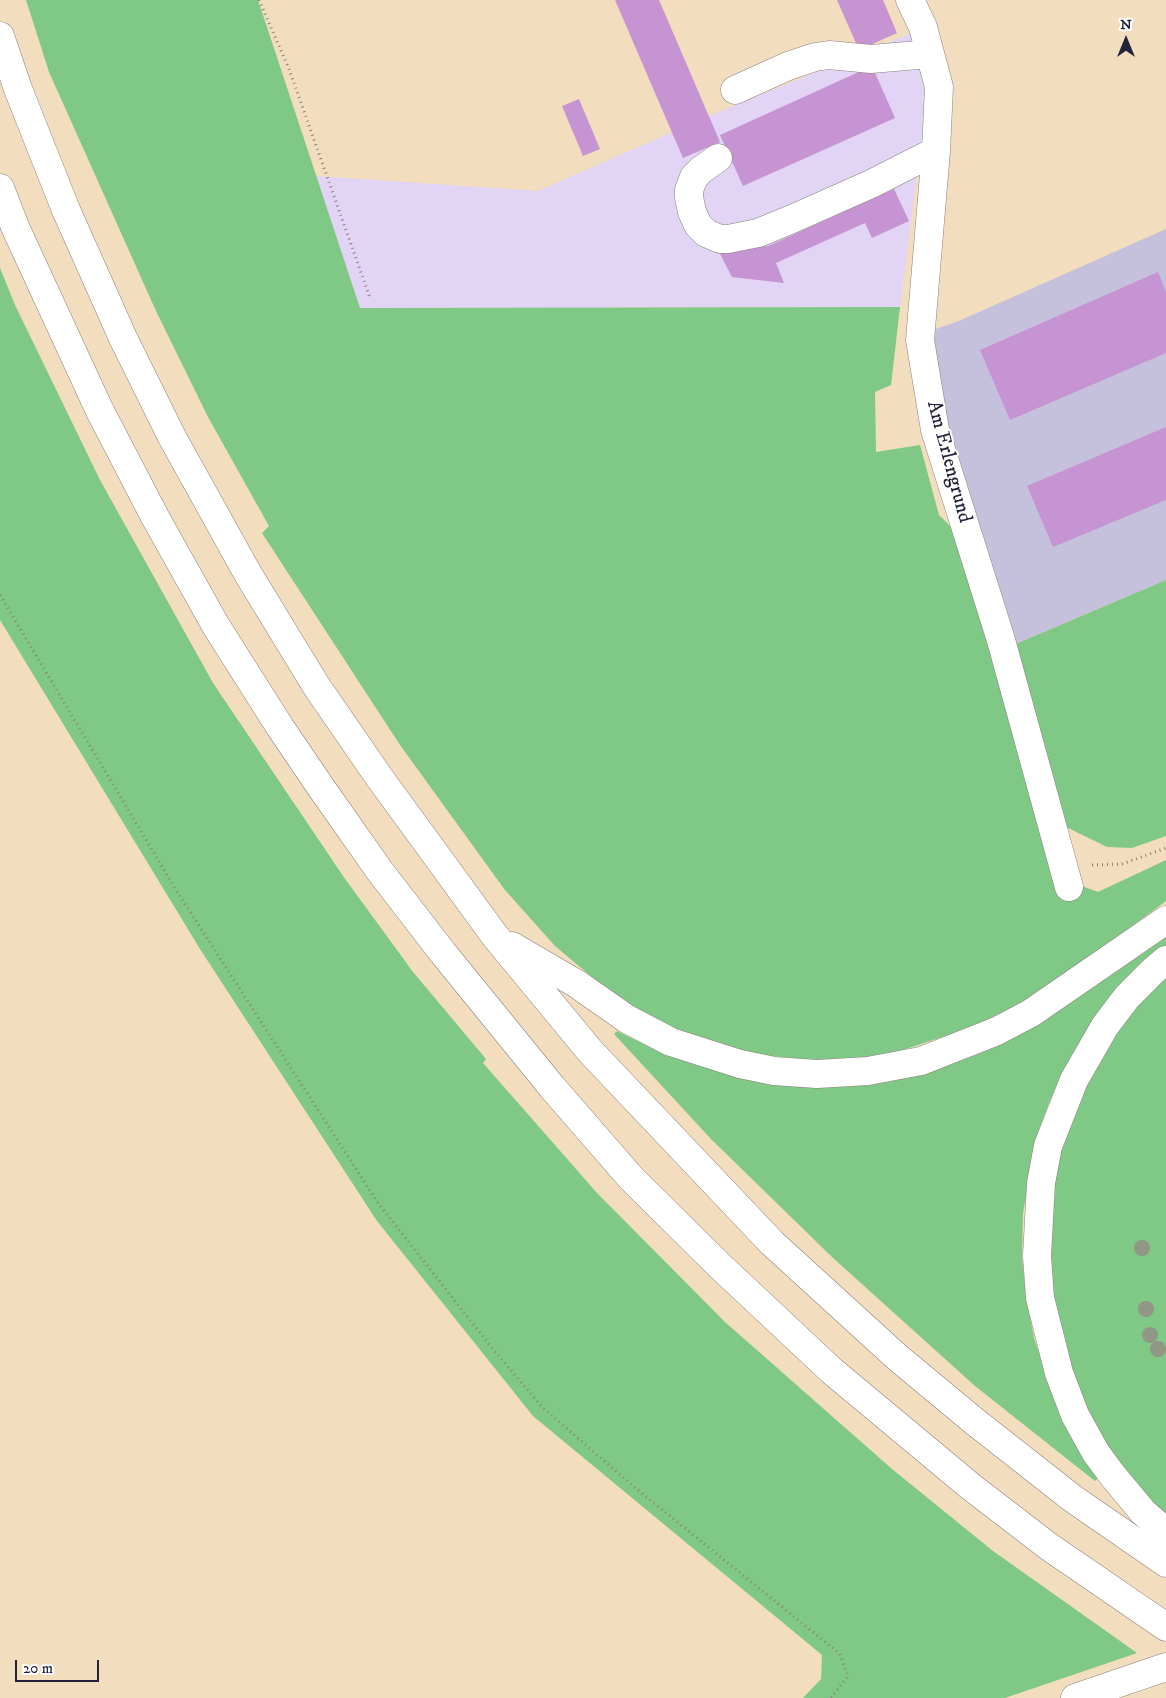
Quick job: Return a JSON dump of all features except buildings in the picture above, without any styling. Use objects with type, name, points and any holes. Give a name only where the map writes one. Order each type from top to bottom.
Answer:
[{"type":"main road","name":"Am Erlengrund","points":[[910,0],[923,27],[939,87],[936,151],[920,340],[935,430],[1001,640],[1070,887]]},
{"type":"main road","points":[[0,36],[18,89],[66,210],[123,338],[177,446],[248,574],[317,687],[379,777],[495,936],[590,1051],[772,1243],[897,1357],[974,1421],[1072,1498],[1166,1563]]},
{"type":"main road","points":[[736,90],[788,66],[815,57],[871,59],[930,54]]},
{"type":"main road","points":[[718,158],[694,177],[689,197],[695,219],[706,233],[720,239],[728,239],[758,233],[792,219],[871,184],[936,151]]},
{"type":"main road","points":[[0,188],[16,228],[99,410],[155,517],[216,626],[320,786],[379,870],[443,953],[552,1087],[631,1178],[720,1266],[825,1364],[970,1486],[1048,1546],[1166,1627]]},
{"type":"main road","points":[[495,936],[577,984],[627,1019],[671,1042],[740,1064],[774,1071],[816,1074],[868,1071],[921,1061],[997,1031],[1031,1013],[1166,920]]},
{"type":"main road","points":[[1166,960],[1127,997],[1105,1026],[1074,1080],[1048,1146],[1041,1183],[1037,1256],[1040,1298],[1059,1373],[1074,1415],[1096,1453],[1113,1476],[1143,1512],[1166,1532]]},
{"type":"main road","points":[[1075,1698],[1166,1668]]},
{"type":"path","points":[[260,0],[289,69],[370,298]]},
{"type":"path","points":[[0,595],[176,890],[378,1203],[492,1348],[543,1408],[633,1486],[840,1654],[848,1676],[831,1698]]},
{"type":"path","points":[[1062,859],[1092,865],[1122,864],[1166,848]]},
{"type":"shaded area","points":[[914,32],[922,66],[926,104],[900,307],[360,308],[316,176],[538,191],[709,116]]},
{"type":"shaded area","points":[[1166,229],[1166,580],[1011,646],[951,438],[930,355],[933,330],[961,320]]},
{"type":"green space","points":[[26,0],[258,0],[360,308],[900,307],[891,385],[875,392],[876,452],[920,445],[939,515],[957,533],[1079,885],[1098,892],[1166,860],[1166,901],[1062,977],[1023,1002],[972,1027],[894,1053],[864,1060],[814,1060],[771,1056],[741,1051],[705,1041],[645,1016],[605,988],[555,946],[505,890],[400,745],[262,533],[269,526],[208,417],[156,311],[49,72]]},
{"type":"green space","points":[[0,268],[15,305],[100,480],[213,683],[343,876],[413,972],[486,1059],[483,1063],[597,1193],[725,1322],[892,1469],[993,1551],[1137,1653],[1005,1698],[803,1698],[821,1679],[822,1655],[533,1416],[377,1221],[200,949],[0,620]]},
{"type":"green space","points":[[1166,580],[1166,836],[1132,848],[1107,847],[1062,825],[1011,646]]},
{"type":"green space","points":[[1166,934],[1166,945],[1144,963],[1063,1072],[1035,1141],[1023,1214],[1022,1258],[1034,1338],[1048,1379],[1098,1478],[1095,1481],[975,1386],[832,1257],[711,1139],[614,1034],[617,1031],[650,1047],[670,1054],[941,1067],[979,1054],[1012,1038],[1051,1015]]},
{"type":"green space","points":[[1166,976],[1166,1515],[1134,1486],[1107,1450],[1086,1413],[1071,1372],[1050,1297],[1047,1223],[1061,1149],[1071,1113],[1119,1029],[1139,1003]]}]
